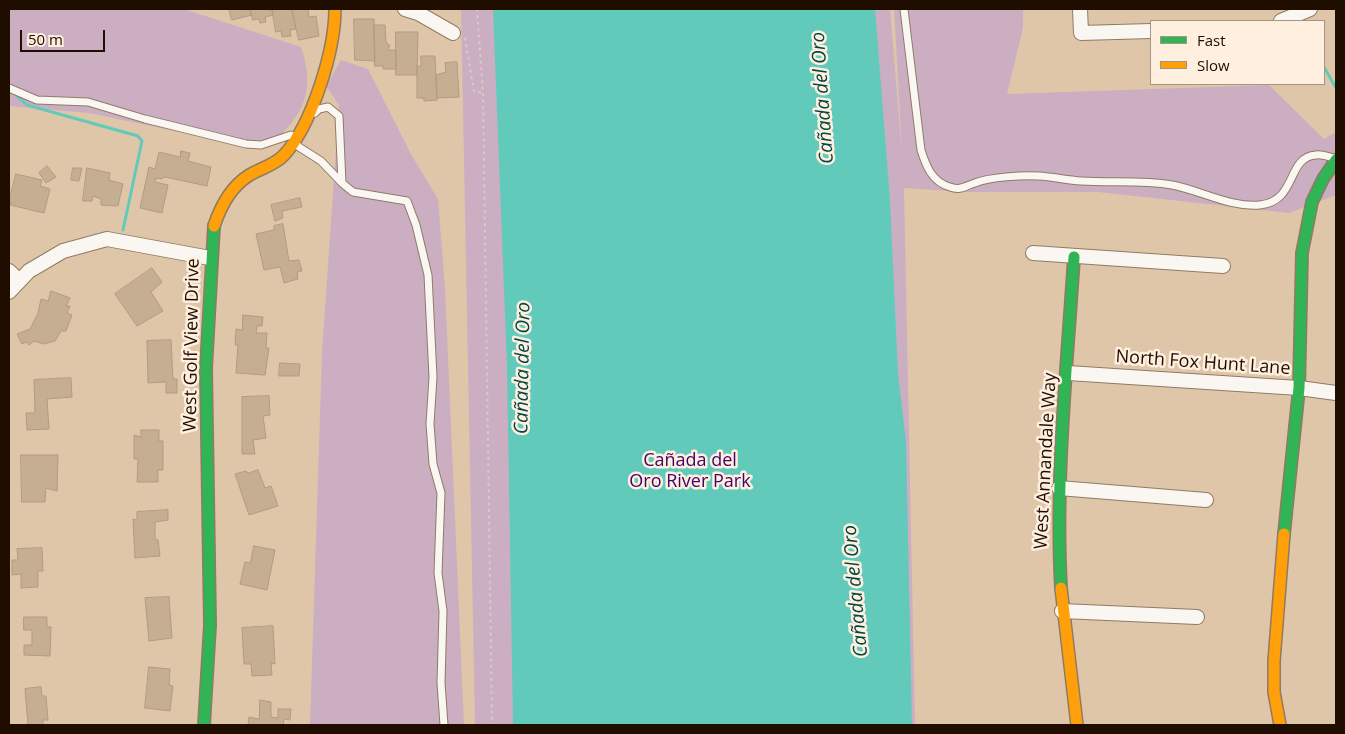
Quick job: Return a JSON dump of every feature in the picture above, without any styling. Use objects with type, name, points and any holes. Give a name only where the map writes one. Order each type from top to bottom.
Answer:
[{"type":"street","name":"West Golf View Drive","points":[[204,725],[210,626],[206,368],[210,258],[214,225],[228,196],[248,176],[267,168],[284,155],[291,139],[305,124],[329,58],[336,24],[335,9]]},
{"type":"street","points":[[405,9],[418,13],[453,33]]},
{"type":"street","points":[[1080,9],[1081,32],[1150,31]]},
{"type":"street","points":[[1283,20],[1310,9]]},
{"type":"street","points":[[1280,725],[1274,692],[1274,662],[1287,490],[1284,441],[1293,387],[1290,348],[1308,218],[1323,179],[1336,160]]},
{"type":"street","points":[[9,292],[30,271],[63,251],[107,239],[210,258]]},
{"type":"street","points":[[1032,253],[1223,266]]},
{"type":"street","name":"West Annandale Way","points":[[1074,257],[1068,373],[1059,488],[1058,534],[1062,611],[1077,725]]},
{"type":"street","points":[[9,271],[19,281]]},
{"type":"street","name":"North Fox Hunt Lane","points":[[1068,373],[1293,387],[1336,393]]},
{"type":"street","points":[[1059,488],[1206,500]]},
{"type":"street","points":[[1062,611],[1197,617]]},
{"type":"lane","points":[[904,9],[920,150],[927,169],[936,179],[949,187],[964,189],[975,182],[1037,176],[1079,181],[1173,185],[1240,204],[1259,206],[1274,202],[1283,196],[1298,165],[1307,158],[1316,155],[1336,160]]},
{"type":"lane","points":[[9,88],[37,100],[88,102],[145,119],[246,144],[260,145],[291,139],[299,147],[321,161],[353,192],[407,201],[416,225],[426,266],[433,377],[430,424],[433,464],[441,493],[438,573],[443,611],[440,683],[444,725]]},
{"type":"lane","points":[[305,124],[324,107],[335,110],[339,116],[342,183]]},
{"type":"path","points":[[477,9],[482,93],[492,725]]},
{"type":"path","points":[[453,33],[465,34],[474,91],[482,93]]},
{"type":"green space","points":[[9,9],[184,9],[301,47],[307,76],[307,89],[304,101],[292,123],[271,144],[232,143],[89,113],[9,106]]},
{"type":"green space","name":"Cañada del Oro River Park","points":[[461,9],[890,9],[902,152],[894,9],[1023,9],[1023,28],[1007,94],[1269,85],[1324,139],[1336,132],[1336,195],[1289,213],[1098,192],[965,192],[904,188],[915,725],[475,725]]},
{"type":"green space","points":[[341,60],[368,69],[411,154],[438,199],[445,288],[464,725],[310,725],[322,352],[339,105],[326,86]]},
{"type":"water","name":"Cañada del Oro River Park","points":[[493,9],[875,9],[890,200],[898,373],[906,442],[912,725],[513,725],[507,366]]},
{"type":"building","points":[[229,9],[250,9],[252,15],[232,20]]},
{"type":"building","points":[[250,9],[272,9],[273,15],[265,17],[266,22],[260,23],[259,19],[253,20]]},
{"type":"building","points":[[272,9],[292,9],[296,29],[290,30],[291,36],[282,37],[281,31],[276,32]]},
{"type":"building","points":[[292,9],[308,9],[309,17],[316,16],[319,36],[299,40]]},
{"type":"building","points":[[354,19],[374,19],[375,61],[355,60]]},
{"type":"building","points":[[374,25],[385,25],[386,42],[390,46],[387,50],[396,50],[396,69],[383,69],[383,66],[375,66]]},
{"type":"building","points":[[396,32],[418,32],[417,75],[396,75]]},
{"type":"building","points":[[421,56],[435,56],[437,100],[424,101],[424,98],[417,98],[417,66],[421,66]]},
{"type":"building","points":[[457,62],[459,97],[437,98],[436,75],[446,72],[445,63]]},
{"type":"building","points":[[181,151],[190,153],[188,161],[211,167],[207,186],[165,177],[161,179],[156,178],[155,182],[168,185],[162,213],[140,208],[149,167],[155,169],[159,152],[180,157]]},
{"type":"building","points":[[47,166],[56,177],[46,183],[39,173]]},
{"type":"building","points":[[73,168],[82,168],[79,181],[71,180]]},
{"type":"building","points":[[87,168],[110,173],[109,180],[123,184],[118,206],[101,205],[101,199],[93,196],[92,201],[83,201]]},
{"type":"building","points":[[16,174],[42,180],[40,186],[50,189],[44,213],[10,205],[11,202],[9,202]]},
{"type":"building","points":[[300,198],[302,207],[282,211],[283,218],[275,221],[271,205]]},
{"type":"building","points":[[283,224],[289,261],[299,260],[302,271],[297,272],[298,279],[284,283],[280,267],[264,270],[256,234],[274,230],[274,226]]},
{"type":"building","points":[[152,268],[162,282],[151,292],[163,311],[137,326],[115,294]]},
{"type":"building","points":[[51,291],[70,298],[66,306],[70,306],[67,313],[72,315],[66,331],[61,331],[55,341],[43,344],[34,341],[29,345],[27,342],[22,344],[17,334],[30,329],[38,313],[41,299],[48,301]]},
{"type":"building","points":[[243,315],[263,317],[262,326],[257,326],[256,333],[267,333],[266,348],[269,348],[265,375],[236,373],[238,345],[235,345],[236,329],[242,330]]},
{"type":"building","points":[[171,340],[173,379],[177,379],[177,393],[166,393],[166,382],[148,383],[147,341]]},
{"type":"building","points":[[280,363],[300,364],[299,376],[279,376]]},
{"type":"building","points":[[71,378],[72,397],[47,399],[49,429],[27,430],[26,413],[35,413],[34,380]]},
{"type":"building","points":[[269,396],[270,415],[263,416],[266,438],[253,440],[255,454],[242,454],[242,397]]},
{"type":"building","points":[[141,430],[159,430],[159,441],[163,441],[163,470],[158,470],[158,482],[137,482],[138,459],[134,459],[134,435],[141,437]]},
{"type":"building","points":[[21,455],[58,455],[57,491],[46,488],[45,502],[22,502]]},
{"type":"building","points":[[258,470],[265,488],[271,486],[278,506],[249,515],[235,474]]},
{"type":"building","points":[[168,510],[168,520],[155,522],[155,539],[158,540],[160,556],[135,558],[133,519],[137,520],[137,512]]},
{"type":"building","points":[[254,546],[275,550],[267,590],[240,584],[245,562],[250,563]]},
{"type":"building","points":[[42,548],[43,571],[38,571],[38,587],[21,588],[21,574],[12,575],[12,560],[18,560],[17,549]]},
{"type":"building","points":[[169,597],[172,638],[149,641],[145,598]]},
{"type":"building","points":[[24,617],[47,617],[47,627],[51,627],[50,656],[24,655],[24,645],[32,645],[32,630],[24,630]]},
{"type":"building","points":[[273,626],[275,664],[271,663],[272,675],[252,676],[251,664],[244,664],[242,628]]},
{"type":"building","points":[[149,667],[170,669],[169,685],[173,686],[170,711],[145,708]]},
{"type":"building","points":[[41,687],[42,696],[46,696],[48,720],[43,720],[43,725],[28,725],[25,689]]},
{"type":"building","points":[[260,700],[271,702],[271,717],[278,718],[278,709],[291,709],[290,720],[284,719],[283,725],[248,725],[249,717],[259,719]]},
{"type":"waterway","points":[[1325,69],[1336,88]]},
{"type":"waterway","points":[[16,95],[27,105],[138,136],[142,141],[123,230]]},
{"type":"traffic: fast","points":[[1284,534],[1299,388],[1302,253],[1312,202],[1323,179],[1336,160]]},
{"type":"traffic: fast","points":[[204,725],[210,625],[206,368],[214,226]]},
{"type":"traffic: fast","points":[[1061,588],[1061,464],[1074,257]]},
{"type":"traffic: slow","points":[[214,226],[219,212],[236,186],[248,176],[280,159],[294,142],[304,125],[320,86],[326,65],[331,45],[335,9]]},
{"type":"traffic: slow","points":[[1280,725],[1274,692],[1274,661],[1284,534]]},
{"type":"traffic: slow","points":[[1061,588],[1077,725]]},
{"type":"water label","name":"Cañada del Oro","points":[[823,98]]},
{"type":"water label","name":"Cañada del Oro","points":[[523,368]]},
{"type":"water label","name":"Cañada del Oro","points":[[856,591]]}]
